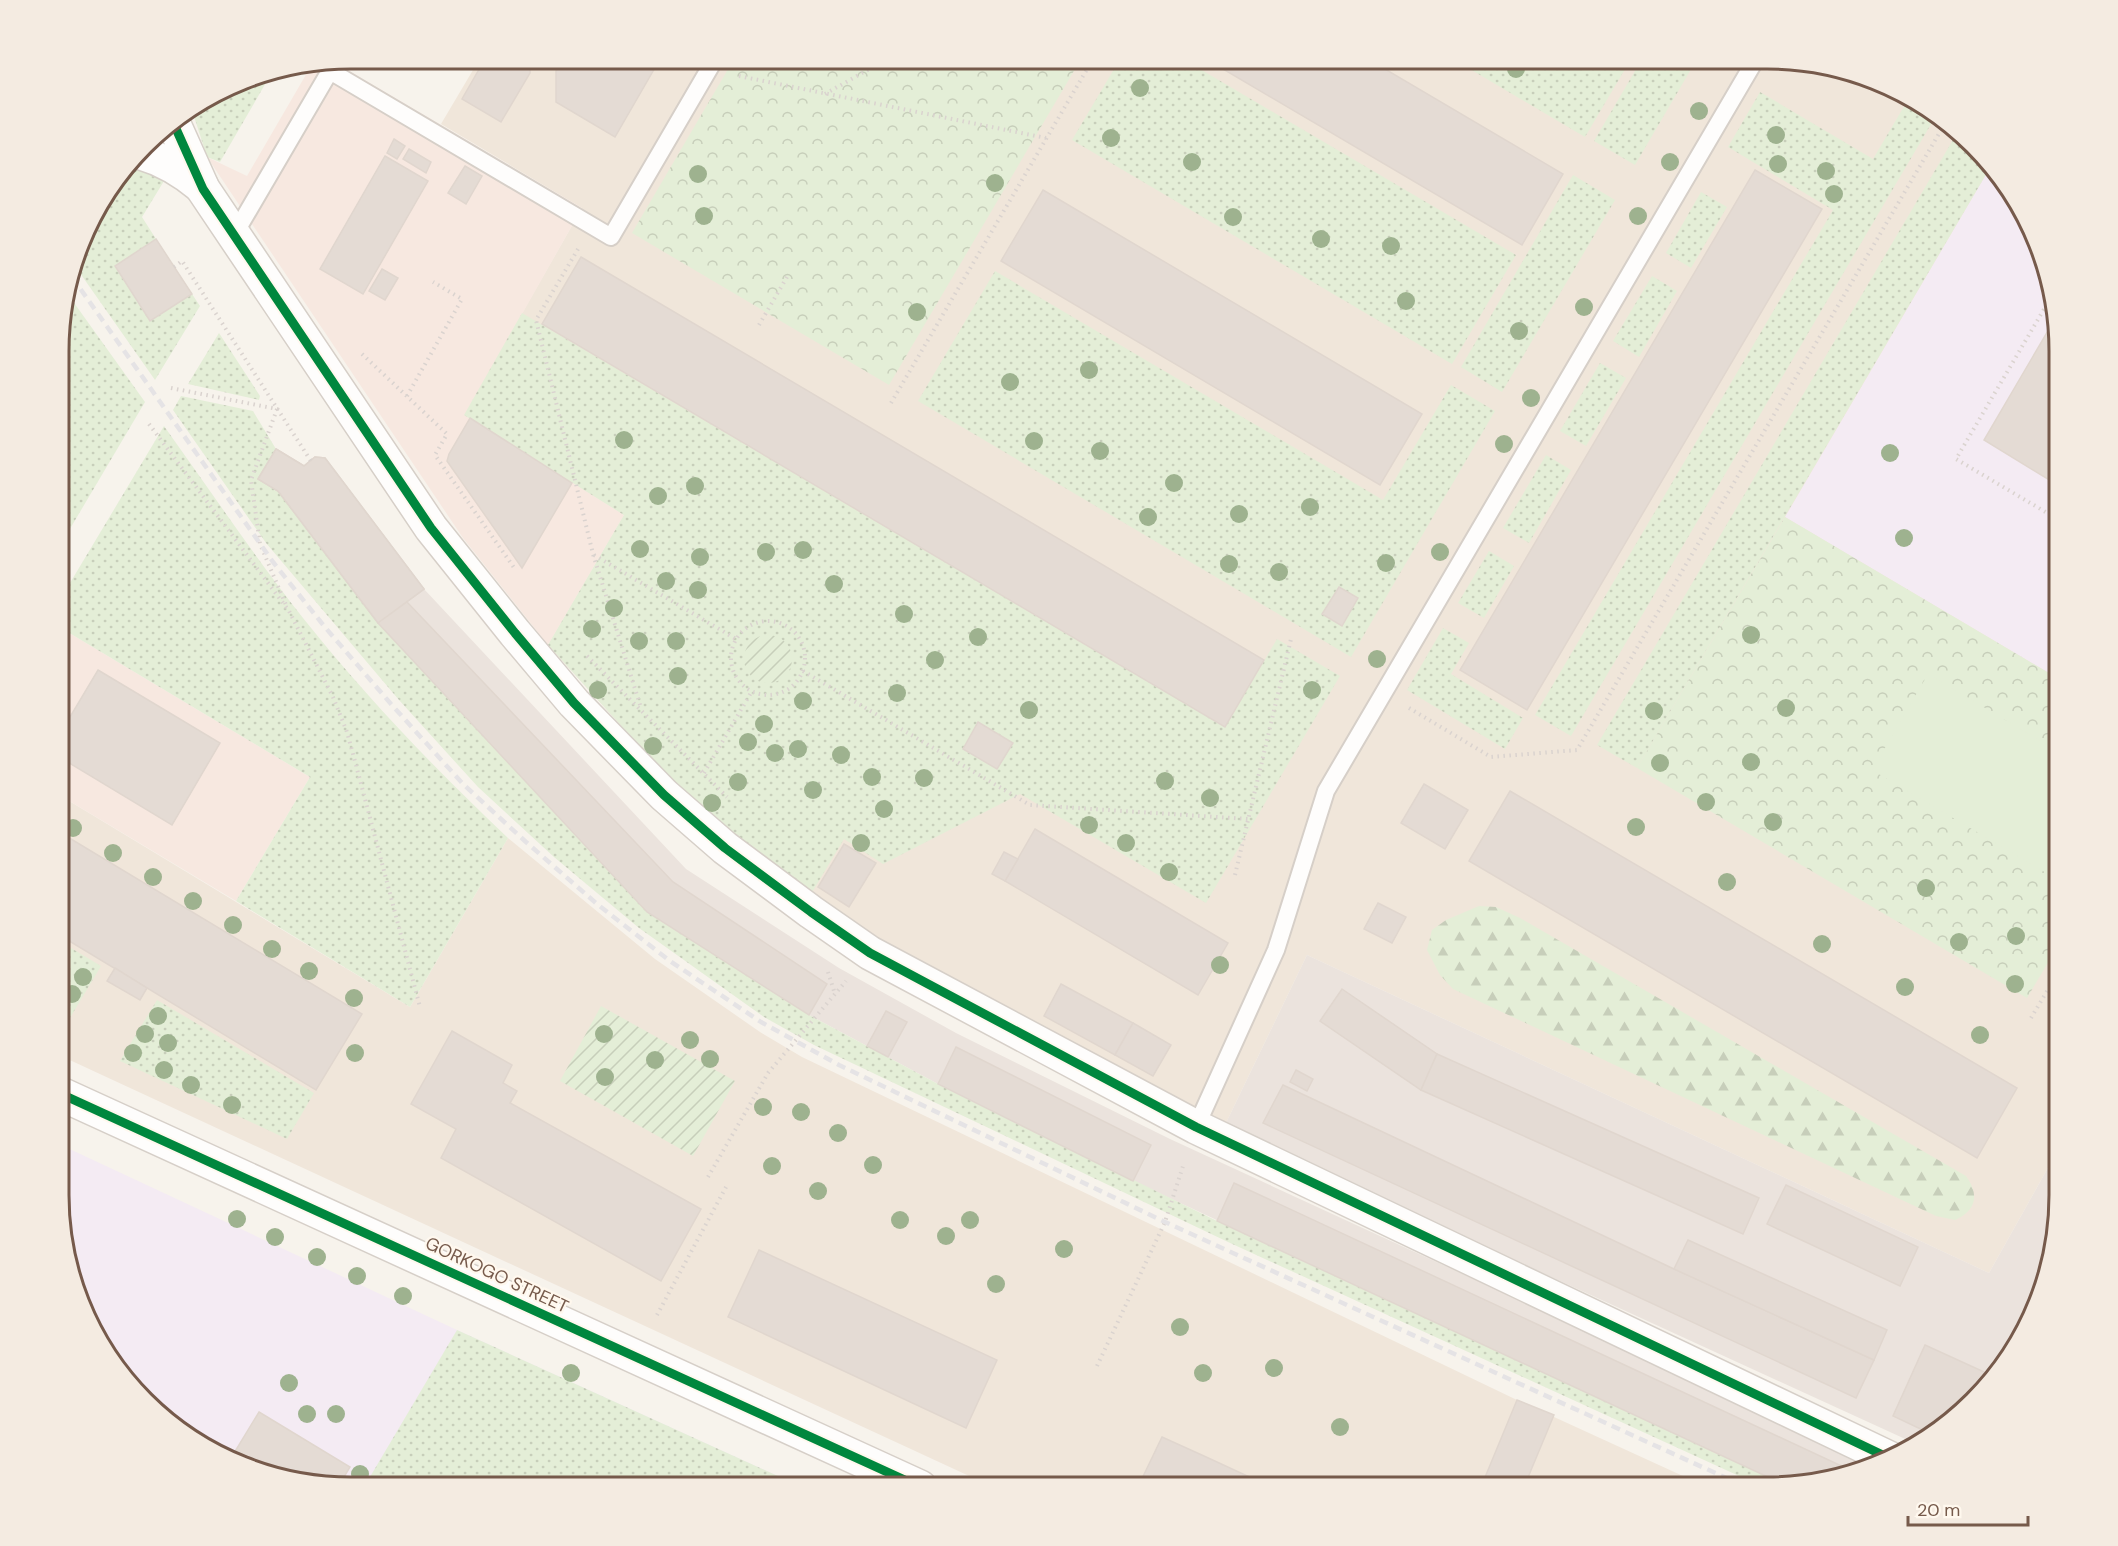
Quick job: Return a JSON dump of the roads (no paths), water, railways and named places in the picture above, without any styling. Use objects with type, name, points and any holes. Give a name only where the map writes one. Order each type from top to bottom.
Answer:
[{"type":"street","points":[[176,129],[203,189],[431,528],[574,703],[664,795],[725,848],[870,953],[1196,1127],[1880,1454]]},
{"type":"street","points":[[148,155],[161,159],[180,170],[203,189]]},
{"type":"street","name":"GORKOGO STREET","points":[[69,1098],[898,1477]]},
{"type":"lane","points":[[234,235],[330,71],[612,237],[709,69]]},
{"type":"lane","points":[[1196,1127],[1276,950],[1326,791],[1750,69]]},
{"type":"railway","points":[[77,284],[273,562],[391,704],[463,784],[597,904],[670,961],[761,1022],[839,1065],[1165,1222],[1724,1477]]}]
